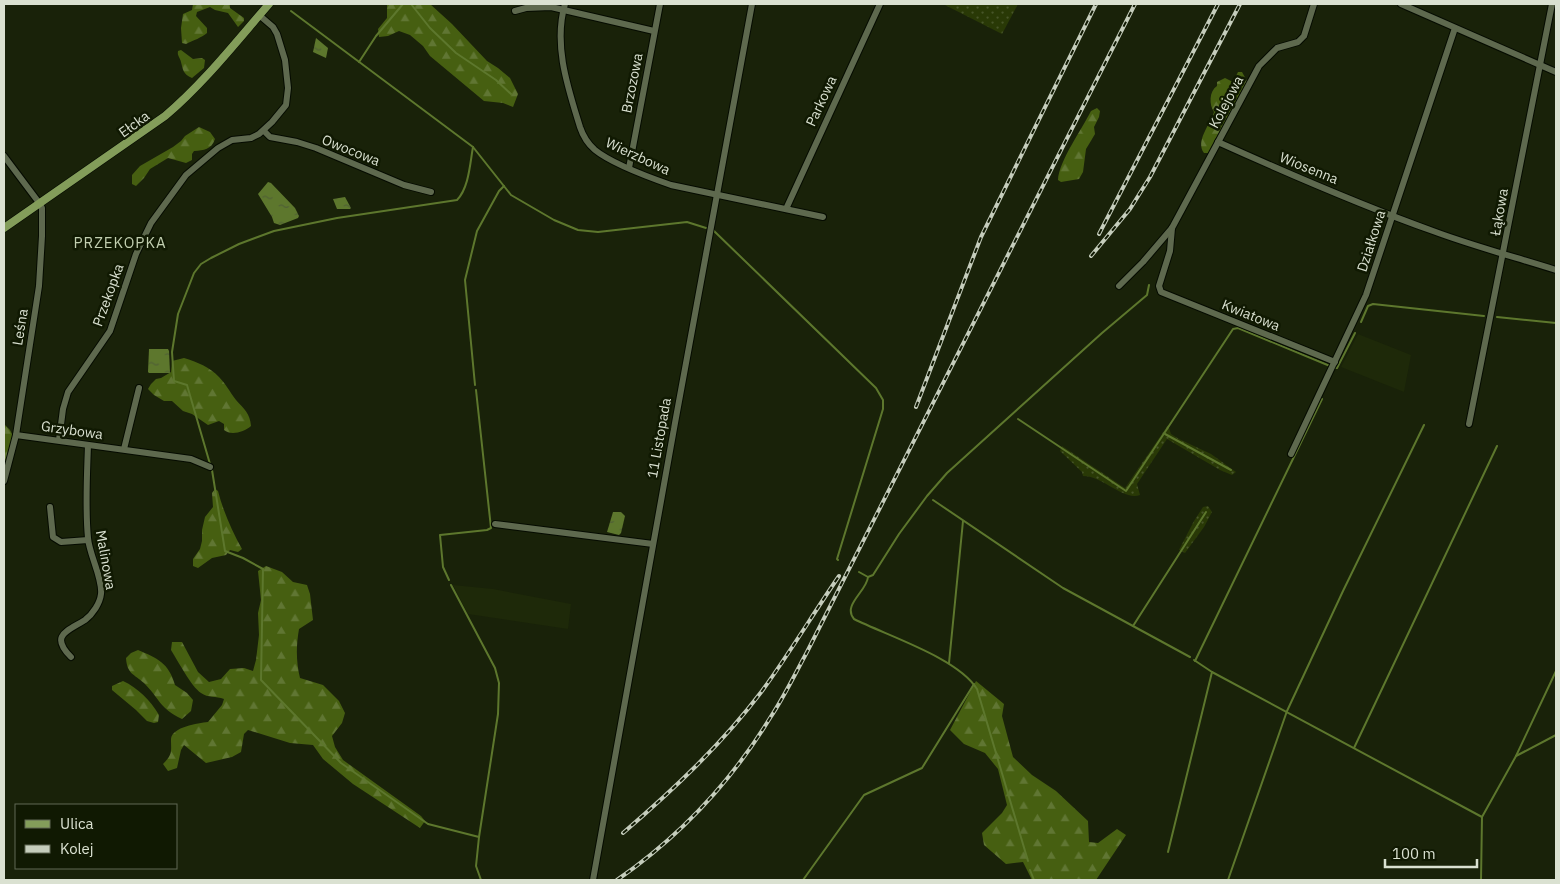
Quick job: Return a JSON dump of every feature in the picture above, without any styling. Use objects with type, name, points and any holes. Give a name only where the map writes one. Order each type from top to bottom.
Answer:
[{"type":"main road","name":"Ełcka","points":[[4,228],[140,135],[174,109],[212,71],[269,4]]},
{"type":"street","name":"Brzozowa","points":[[629,168],[660,4]]},
{"type":"street","name":"11 Listopada","points":[[594,878],[752,4]]},
{"type":"street","name":"Parkowa","points":[[786,209],[880,4]]},
{"type":"street","name":"Kolejowa","points":[[1119,286],[1149,256],[1172,228],[1259,66],[1277,48],[1298,42],[1304,36],[1314,4]]},
{"type":"street","points":[[1400,4],[1556,72]]},
{"type":"street","name":"Łąkowa","points":[[1469,424],[1552,4]]},
{"type":"street","points":[[515,11],[526,8],[564,6],[654,31]]},
{"type":"street","name":"Wierzbowa","points":[[564,6],[560,29],[560,44],[582,133],[596,151],[629,168],[671,185],[823,217]]},
{"type":"street","name":"Przekopka","points":[[59,440],[63,409],[68,392],[110,331],[136,254],[151,223],[186,175],[218,148],[232,140],[251,138],[264,131],[286,105],[288,77],[285,60],[277,34],[273,27],[260,15]]},
{"type":"street","name":"Działkowa","points":[[1291,454],[1366,295],[1455,28]]},
{"type":"street","name":"Owocowa","points":[[264,131],[270,137],[316,148],[404,185],[430,192]]},
{"type":"street","name":"Wiosenna","points":[[1218,142],[1287,173],[1392,216],[1435,232],[1556,270]]},
{"type":"street","points":[[4,156],[40,204]]},
{"type":"street","name":"Leśna","points":[[4,481],[16,435],[39,286],[42,236],[42,208],[40,204]]},
{"type":"street","name":"Kolejowa","points":[[1159,289],[1170,251],[1172,228]]},
{"type":"street","name":"Kwiatowa","points":[[1159,289],[1161,292],[1335,362]]},
{"type":"street","points":[[124,450],[139,388]]},
{"type":"street","name":"Grzybowa","points":[[16,435],[191,459],[210,466]]},
{"type":"street","name":"Malinowa","points":[[71,657],[61,646],[60,640],[62,635],[92,613],[101,596],[100,585],[88,540],[86,494],[88,445]]},
{"type":"street","points":[[50,507],[53,538],[61,542],[88,540]]},
{"type":"street","points":[[495,524],[653,544]]},
{"type":"shaded area","points":[[943,4],[1018,4],[1002,34]]},
{"type":"shaded area","points":[[1358,334],[1411,355],[1404,392],[1341,367]]},
{"type":"shaded area","points":[[1168,425],[1171,434],[1211,454],[1236,472],[1232,475],[1220,470],[1167,439],[1137,484],[1140,495],[1133,496],[1120,492],[1098,480],[1083,476],[1082,472],[1060,451],[1062,446],[1125,488]]},
{"type":"shaded area","points":[[1208,506],[1212,512],[1204,527],[1185,553],[1179,550],[1203,507]]},
{"type":"shaded area","points":[[453,585],[493,589],[571,604],[568,629],[468,614]]},
{"type":"green space","points":[[193,4],[230,4],[230,8],[244,18],[244,21],[238,27],[228,13],[210,7],[197,12],[196,16],[207,28],[207,33],[186,44],[182,43],[181,28],[183,14],[192,10]]},
{"type":"green space","points":[[387,4],[430,4],[487,61],[510,78],[518,94],[513,107],[503,103],[484,101],[430,56],[423,46],[410,35],[399,31],[388,36],[379,37],[378,29],[387,18]]},
{"type":"green space","points":[[181,50],[193,59],[202,58],[205,60],[204,68],[192,78],[183,70],[178,54],[178,51]]},
{"type":"green space","points":[[1238,72],[1242,72],[1247,81],[1212,148],[1209,153],[1204,153],[1201,143],[1202,138],[1214,112],[1211,102],[1212,91],[1217,86],[1217,82],[1225,78],[1233,82]]},
{"type":"green space","points":[[1097,108],[1100,111],[1099,117],[1094,127],[1095,134],[1086,149],[1083,172],[1079,179],[1061,182],[1058,180],[1062,164],[1091,111]]},
{"type":"green space","points":[[199,127],[210,132],[215,139],[209,147],[204,150],[194,151],[192,160],[186,163],[168,158],[150,169],[136,186],[132,184],[132,175],[140,166],[173,147]]},
{"type":"green space","points":[[184,358],[203,365],[219,377],[246,412],[251,426],[238,432],[227,432],[224,430],[224,424],[219,421],[208,425],[192,414],[183,411],[172,401],[164,401],[154,395],[148,389],[156,379],[171,372],[172,361]]},
{"type":"green space","points":[[4,424],[13,436],[4,473]]},
{"type":"green space","points":[[215,489],[218,491],[228,521],[242,549],[238,552],[230,550],[226,555],[212,558],[198,568],[193,566],[193,559],[200,549],[205,517],[213,507],[212,493]]},
{"type":"green space","points":[[266,566],[282,572],[293,582],[307,585],[313,620],[299,629],[297,654],[300,678],[323,685],[339,701],[345,713],[342,723],[332,736],[335,747],[343,760],[421,816],[425,821],[420,828],[353,784],[323,759],[313,745],[290,743],[248,730],[244,734],[241,752],[232,757],[206,763],[184,745],[177,768],[168,771],[163,764],[170,755],[172,735],[186,726],[208,722],[222,705],[224,699],[206,696],[197,690],[171,650],[172,642],[182,642],[198,672],[209,682],[221,679],[230,669],[244,668],[253,671],[259,635],[258,613],[261,600],[258,571]]},
{"type":"green space","points":[[138,650],[166,666],[175,685],[187,693],[193,700],[191,711],[182,719],[164,707],[144,683],[129,671],[126,658]]},
{"type":"green space","points":[[123,681],[134,687],[148,699],[159,715],[158,722],[147,721],[112,690],[112,686]]},
{"type":"green space","points":[[976,681],[1004,704],[1002,716],[1013,757],[1032,775],[1056,791],[1088,821],[1089,842],[1098,843],[1117,829],[1126,835],[1096,880],[1032,880],[1023,862],[1006,864],[984,845],[982,833],[1002,813],[1007,805],[998,769],[985,753],[964,744],[950,730]]},
{"type":"water","points":[[316,38],[328,48],[326,58],[313,52]]},
{"type":"water","points":[[268,182],[295,208],[299,216],[298,218],[280,225],[274,223],[258,194]]},
{"type":"water","points":[[345,197],[351,208],[337,209],[333,199]]},
{"type":"water","points":[[149,349],[168,349],[170,373],[148,372]]},
{"type":"water","points":[[613,512],[621,512],[625,516],[619,535],[607,532]]},
{"type":"waterway","points":[[359,62],[376,36],[403,4]]},
{"type":"waterway","points":[[411,4],[430,28],[456,53],[496,80],[511,94]]},
{"type":"waterway","points":[[291,11],[473,147],[511,195],[554,220],[578,230],[598,232],[687,222],[706,228]]},
{"type":"waterway","points":[[210,464],[187,385],[174,381],[172,352],[178,314],[194,273],[201,264],[239,244],[274,231],[337,218],[457,200],[467,182],[473,147]]},
{"type":"waterway","points":[[475,385],[465,280],[477,231],[499,191],[504,186]]},
{"type":"waterway","points":[[713,230],[876,388],[883,400],[883,409],[838,560]]},
{"type":"waterway","points":[[1028,861],[977,689],[955,667],[921,649],[854,619],[851,614],[851,608],[864,588],[868,577],[873,575],[899,534],[947,473],[1102,333],[1147,295],[1149,285]]},
{"type":"waterway","points":[[1361,322],[1368,306],[1373,304],[1484,316]]},
{"type":"waterway","points":[[1497,317],[1556,323]]},
{"type":"waterway","points":[[1018,419],[1126,491],[1233,329],[1238,328],[1330,366]]},
{"type":"waterway","points":[[1335,368],[1337,368],[1355,333]]},
{"type":"waterway","points":[[449,580],[443,567],[440,535],[491,528],[476,390]]},
{"type":"waterway","points":[[1195,661],[1322,399]]},
{"type":"waterway","points":[[1228,880],[1287,711],[1424,425]]},
{"type":"waterway","points":[[1165,434],[1231,470]]},
{"type":"waterway","points":[[1354,748],[1497,446]]},
{"type":"waterway","points":[[212,470],[225,551],[263,569],[261,680],[341,763],[428,824],[479,837],[498,714],[499,683],[495,668],[451,585]]},
{"type":"waterway","points":[[933,500],[1063,588],[1190,657]]},
{"type":"waterway","points":[[1133,626],[1206,512]]},
{"type":"waterway","points":[[949,663],[963,521]]},
{"type":"waterway","points":[[859,572],[868,577]]},
{"type":"waterway","points":[[1194,660],[1212,672],[1482,817]]},
{"type":"waterway","points":[[1481,880],[1482,817],[1516,756],[1556,671]]},
{"type":"waterway","points":[[1168,852],[1212,672]]},
{"type":"waterway","points":[[803,880],[864,795],[922,768],[974,684]]},
{"type":"waterway","points":[[1516,756],[1556,735]]},
{"type":"waterway","points":[[479,837],[476,866],[481,880]]},
{"type":"waterway","points":[[1030,870],[1034,880]]},
{"type":"railway","points":[[916,407],[981,237],[1096,4]]},
{"type":"railway","points":[[617,880],[662,846],[702,807],[755,742],[780,702],[1135,4]]},
{"type":"railway","points":[[1099,234],[1218,4]]},
{"type":"railway","points":[[1091,256],[1130,209],[1150,177],[1240,4]]},
{"type":"railway","points":[[623,833],[696,766],[747,711],[772,677],[839,576]]},
{"type":"district","name":"PRZEKOPKA","points":[[120,243]]}]
